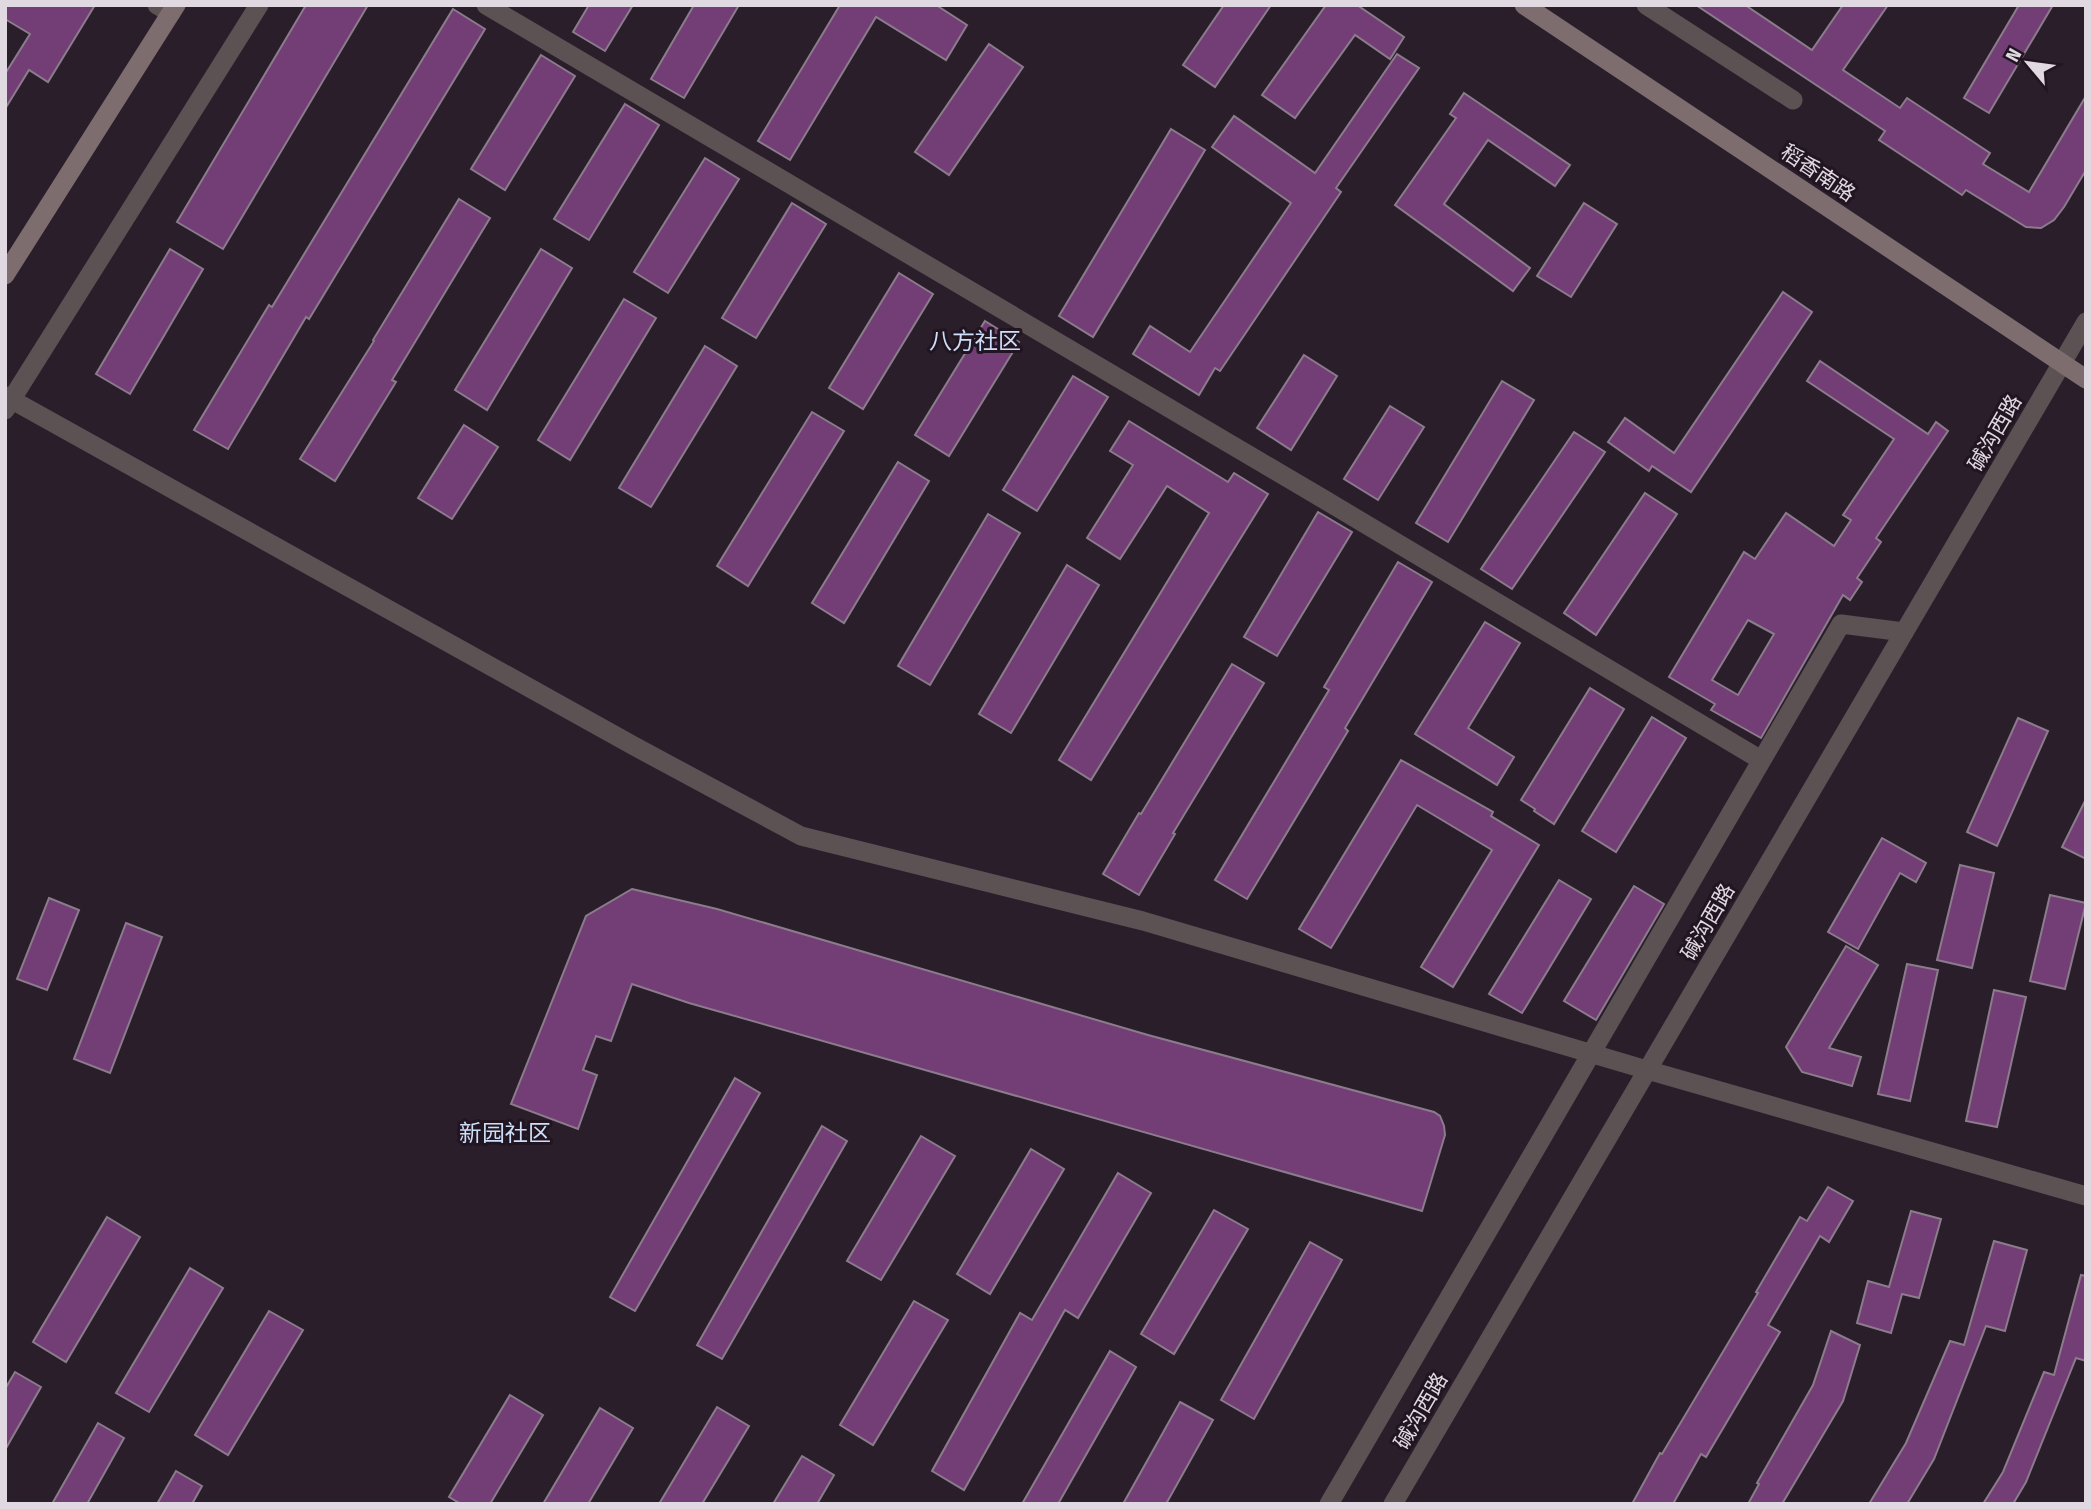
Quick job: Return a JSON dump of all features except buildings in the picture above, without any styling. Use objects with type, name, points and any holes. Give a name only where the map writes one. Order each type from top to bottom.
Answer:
[{"type":"main road","name":"稻香南路","points":[[1524,5],[2086,379]]},
{"type":"main road","points":[[5,275],[168,8]]},
{"type":"street","points":[[259,5],[7,402],[802,836],[1143,921],[2086,1196]]},
{"type":"street","points":[[486,5],[1761,760]]},
{"type":"street","points":[[1646,5],[1793,100]]},
{"type":"street","name":"碱沟西路","points":[[1393,1504],[2086,322]]},
{"type":"street","points":[[1329,1504],[1841,624],[1904,632]]},
{"type":"district","name":"八方社区","points":[[975,341]]},
{"type":"district","name":"新园社区","points":[[505,1133]]}]
